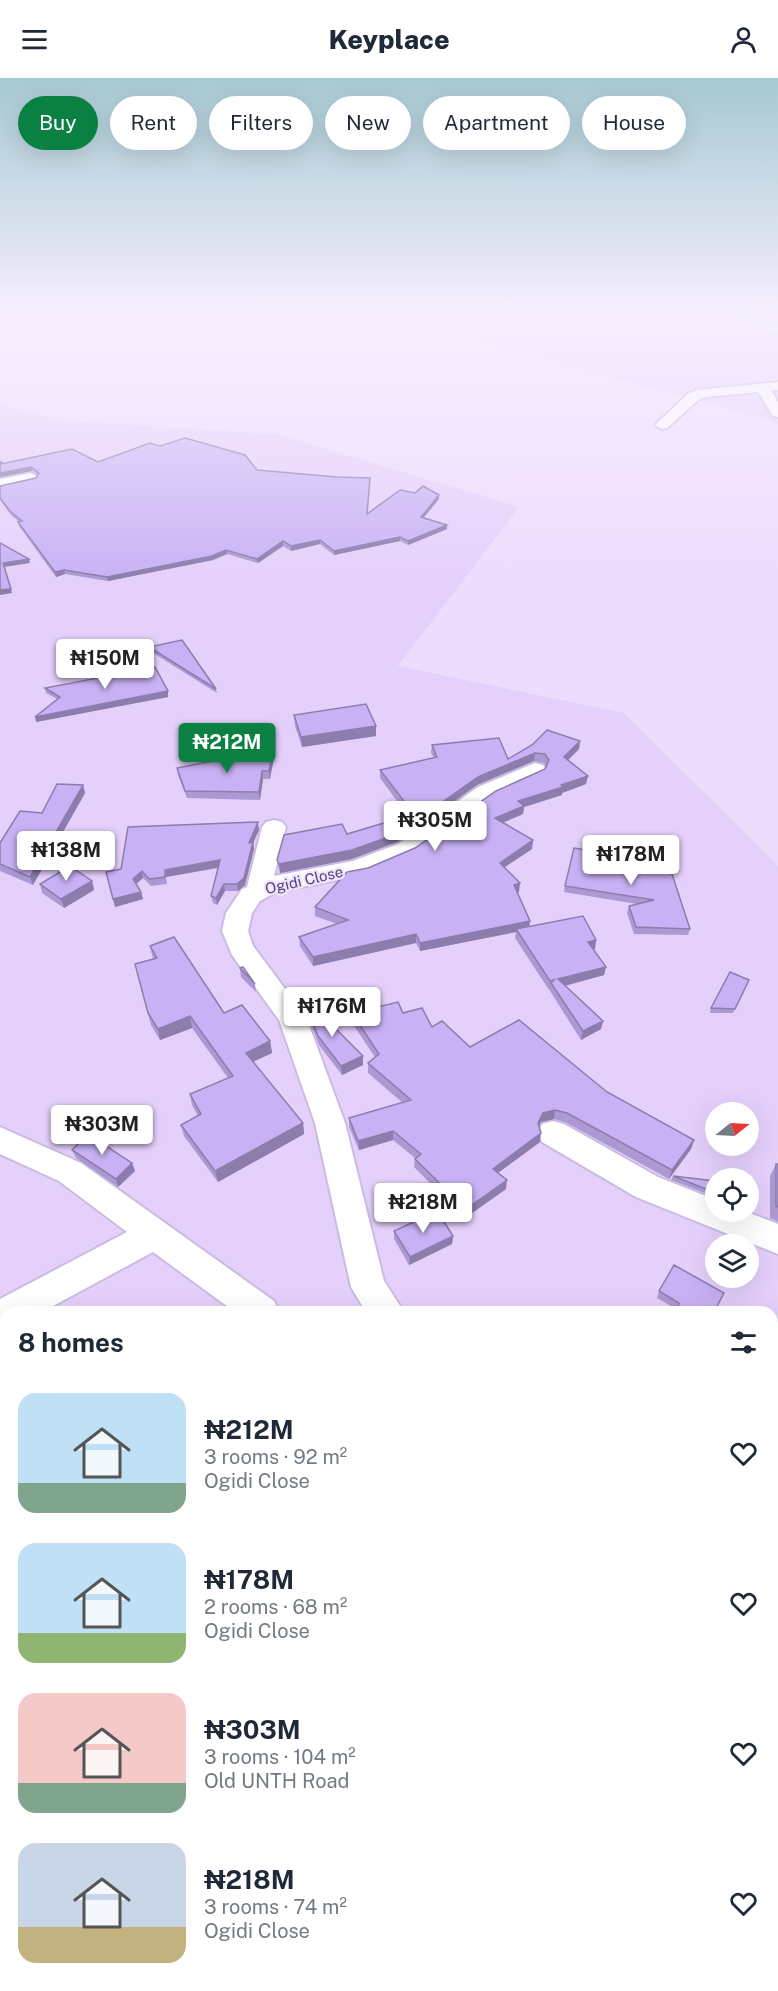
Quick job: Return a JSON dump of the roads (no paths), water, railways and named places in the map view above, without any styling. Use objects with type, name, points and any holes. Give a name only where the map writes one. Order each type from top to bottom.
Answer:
[{"type":"street","points":[[662,424],[687,402]]},
{"type":"street","points":[[0,484],[31,477]]},
{"type":"street","name":"Ogidi Close","points":[[382,1306],[368,1287],[330,1123],[292,1017],[283,1002],[246,958],[235,931],[240,913],[251,895],[269,885],[358,868],[406,849],[486,792],[535,770]]},
{"type":"street","points":[[258,891],[274,827]]},
{"type":"street","points":[[553,1134],[647,1186],[778,1239]]},
{"type":"street","points":[[0,1140],[70,1172],[254,1306]]},
{"type":"street","points":[[21,1306],[155,1234]]}]
